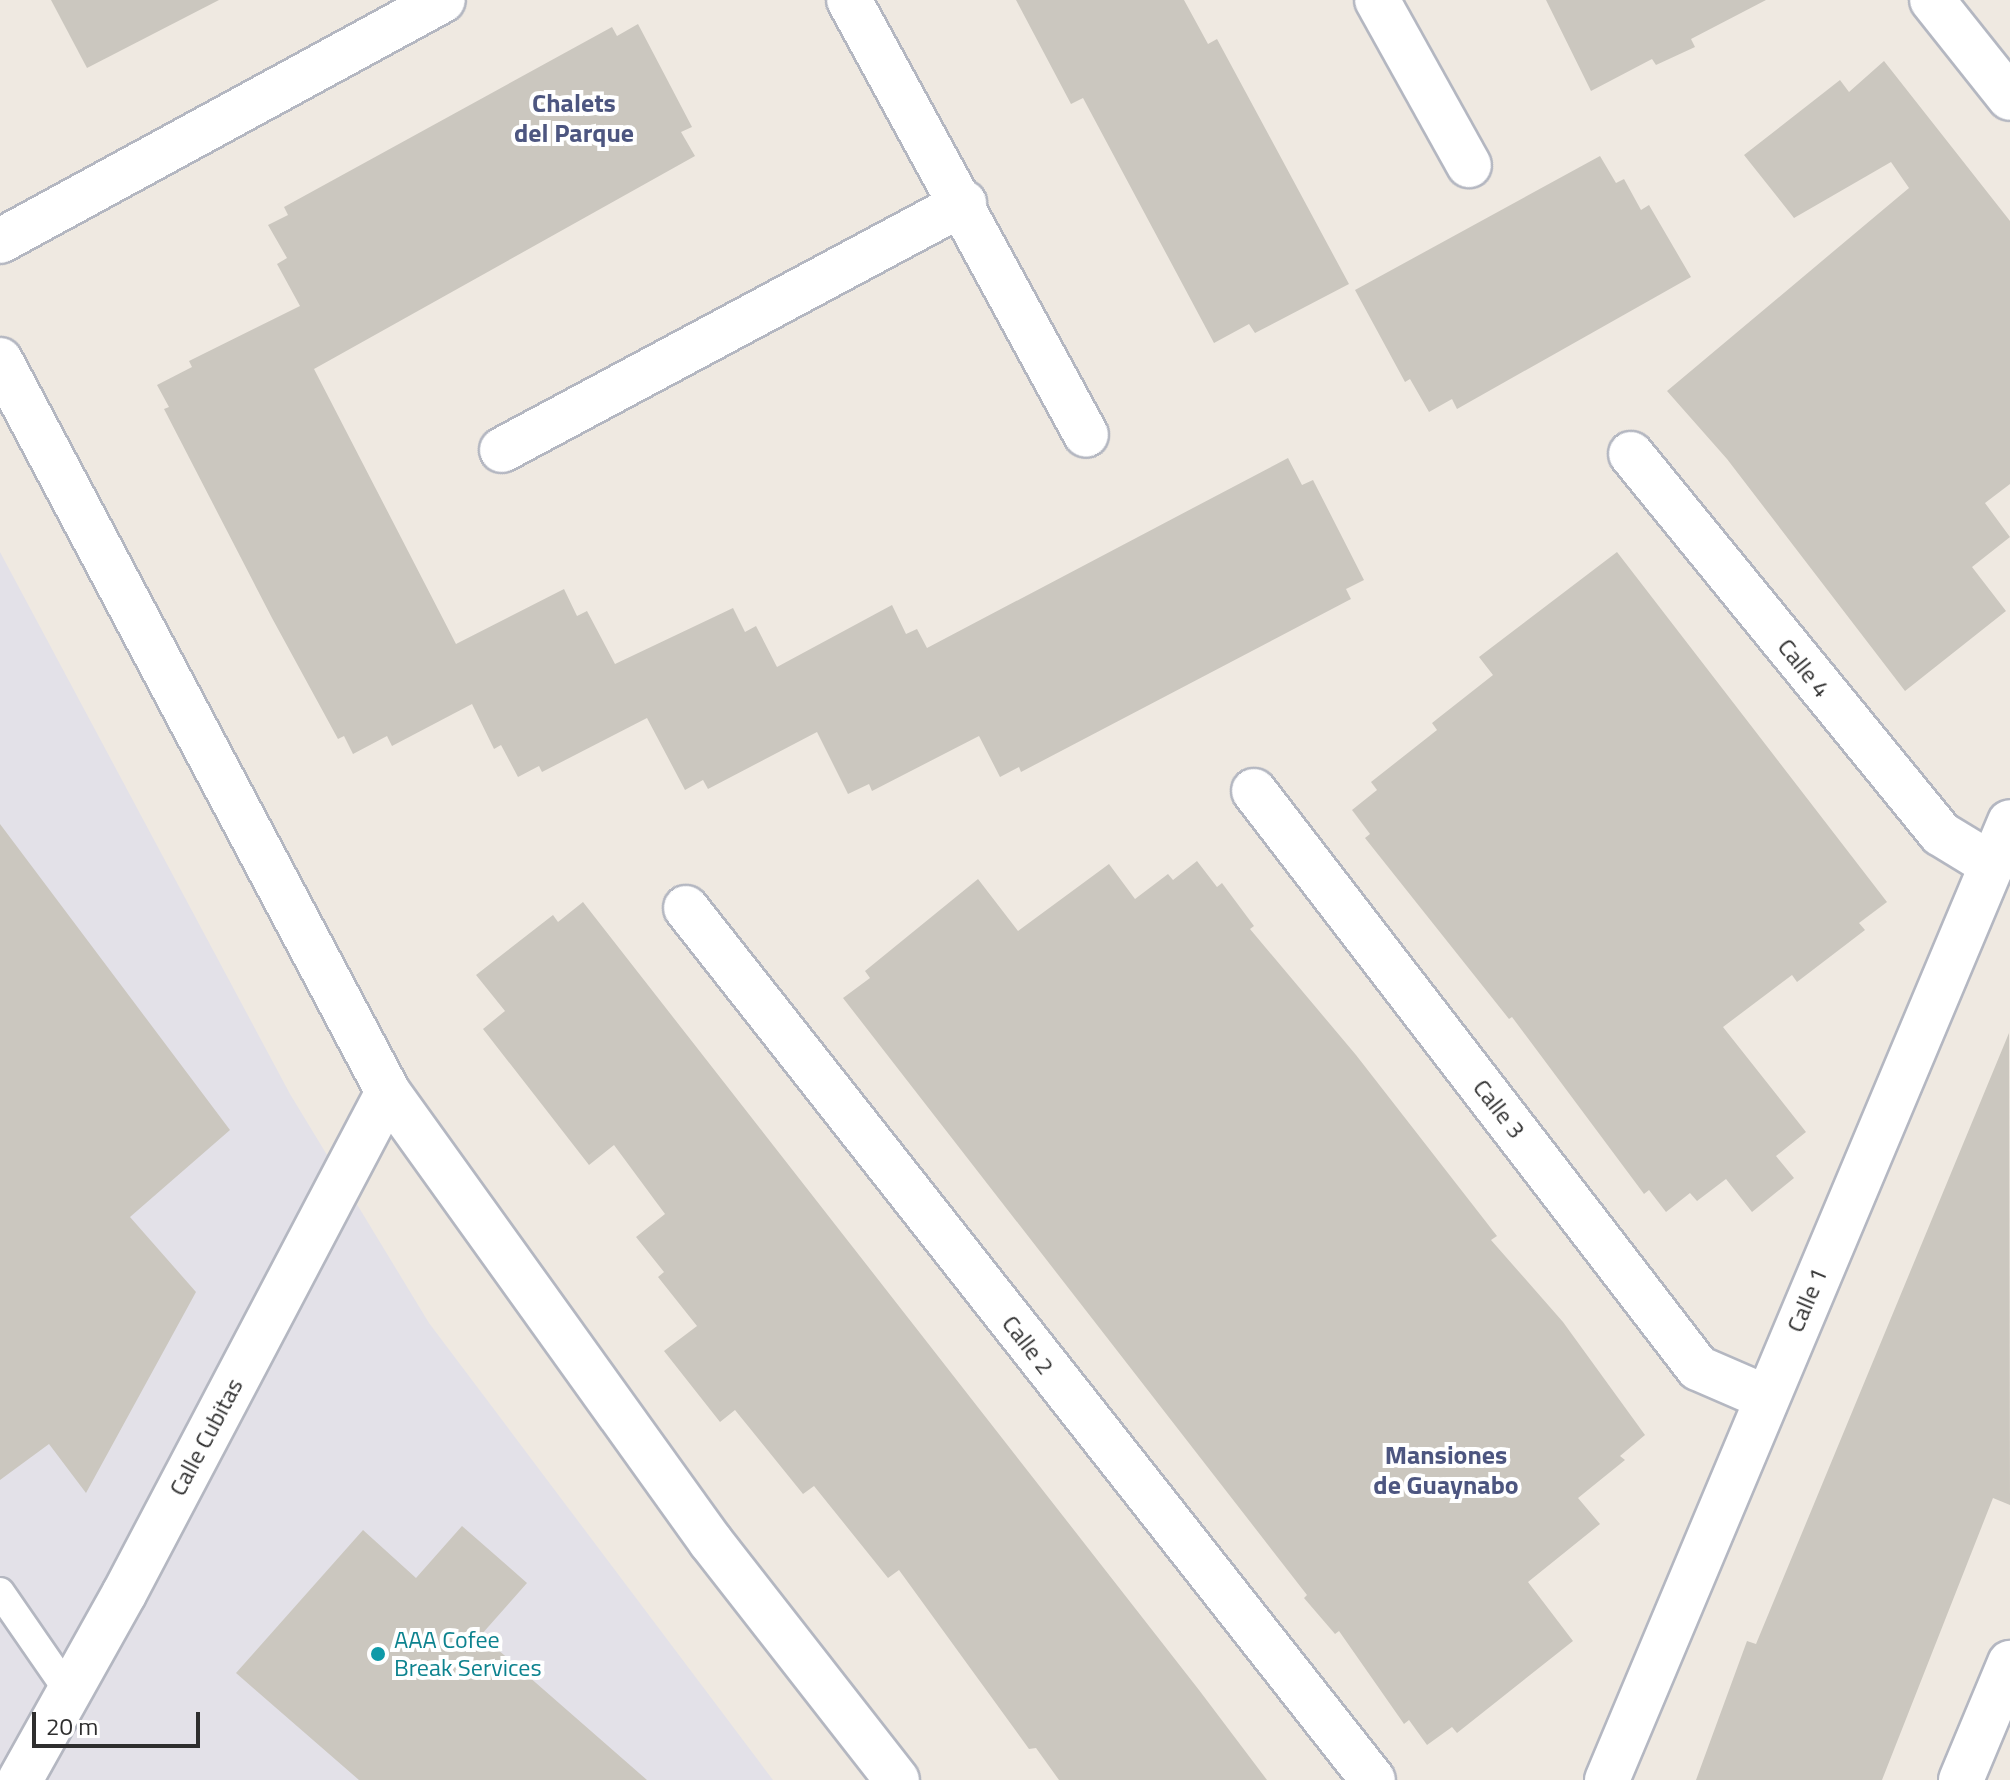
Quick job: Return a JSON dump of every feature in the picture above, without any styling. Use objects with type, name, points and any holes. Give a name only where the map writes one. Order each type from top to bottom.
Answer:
[{"type":"street","points":[[0,241],[443,0]]},
{"type":"street","points":[[849,0],[964,203],[1086,435]]},
{"type":"street","points":[[1377,0],[1469,165]]},
{"type":"street","points":[[1932,0],[2010,98]]},
{"type":"street","points":[[502,450],[964,203]]},
{"type":"street","points":[[0,360],[388,1092],[711,1542],[897,1780]]},
{"type":"street","name":"Calle 4","points":[[1631,454],[1941,834],[1992,865]]},
{"type":"street","name":"Calle 3","points":[[1254,791],[1698,1368],[1765,1397]]},
{"type":"street","name":"Calle 1","points":[[1607,1780],[1765,1397],[2010,822]]},
{"type":"street","name":"Calle 2","points":[[686,908],[1373,1780]]},
{"type":"street","name":"Calle Cubitas","points":[[20,1780],[388,1092]]},
{"type":"street","points":[[1961,1780],[2010,1663]]},
{"type":"lane","points":[[0,1592],[69,1692]]},
{"type":"shaded area","points":[[0,552],[290,1094],[429,1323],[773,1780],[0,1780]]},
{"type":"building","points":[[51,0],[219,0],[87,68]]},
{"type":"building","points":[[1016,0],[1184,0],[1208,44],[1217,39],[1349,284],[1255,333],[1249,324],[1214,343],[1083,98],[1071,104]]},
{"type":"building","points":[[1546,0],[1766,0],[1691,39],[1695,47],[1656,65],[1652,59],[1591,91]]},
{"type":"building","points":[[638,24],[692,127],[681,132],[695,156],[314,369],[456,644],[564,589],[577,616],[587,611],[615,664],[733,608],[745,632],[756,626],[777,667],[892,605],[906,634],[917,629],[927,648],[1288,458],[1302,485],[1313,480],[1364,580],[1346,589],[1351,599],[1021,772],[1019,767],[1000,777],[979,736],[872,791],[869,784],[848,794],[817,732],[708,789],[703,780],[685,790],[647,718],[542,772],[539,766],[518,777],[501,745],[494,749],[472,704],[392,746],[387,736],[353,754],[344,736],[338,739],[272,618],[164,409],[169,407],[157,385],[192,367],[189,361],[300,306],[277,264],[287,258],[268,225],[288,215],[284,207],[612,27],[617,36]]},
{"type":"building","points":[[1884,61],[2010,221],[2010,484],[1985,503],[2010,537],[1972,567],[2006,611],[1905,691],[1727,459],[1667,391],[1909,188],[1891,162],[1794,218],[1744,155],[1840,80],[1849,92]]},
{"type":"building","points":[[1600,156],[1616,183],[1624,179],[1641,210],[1649,205],[1691,277],[1457,409],[1452,399],[1429,412],[1410,379],[1405,382],[1355,290]]},
{"type":"building","points":[[1617,552],[1887,902],[1859,923],[1865,930],[1797,982],[1792,975],[1723,1027],[1806,1132],[1776,1156],[1794,1178],[1752,1212],[1726,1179],[1697,1201],[1690,1193],[1666,1212],[1649,1190],[1644,1194],[1512,1017],[1509,1019],[1365,838],[1370,834],[1352,810],[1377,790],[1371,782],[1437,730],[1432,723],[1493,675],[1479,657]]},
{"type":"building","points":[[0,824],[230,1130],[130,1217],[196,1292],[86,1493],[49,1444],[0,1480]]},
{"type":"building","points":[[1197,861],[1217,887],[1222,883],[1254,926],[1250,929],[1356,1055],[1497,1236],[1491,1240],[1563,1322],[1645,1435],[1620,1456],[1625,1460],[1578,1498],[1600,1524],[1528,1582],[1573,1641],[1457,1733],[1452,1727],[1427,1745],[1409,1720],[1404,1724],[1339,1631],[1335,1634],[1304,1598],[1307,1595],[843,998],[870,978],[865,971],[978,879],[1018,931],[1109,864],[1135,899],[1168,874],[1173,880]]},
{"type":"building","points":[[583,902],[1267,1780],[1059,1780],[1036,1748],[1029,1749],[899,1570],[888,1578],[814,1486],[803,1494],[735,1410],[720,1422],[664,1351],[697,1326],[658,1277],[664,1272],[636,1237],[665,1214],[614,1145],[589,1165],[483,1029],[505,1011],[476,975],[553,915],[558,922]]},
{"type":"building","points":[[2009,1033],[2010,1505],[1993,1498],[1882,1780],[1696,1780],[1747,1641],[1756,1644]]},
{"type":"building","name":"AAA Cofee Break Services","points":[[462,1526],[527,1583],[481,1635],[647,1780],[359,1780],[236,1673],[363,1530],[416,1578]]},
{"type":"place","name":"AAA Cofee Break Services","points":[[378,1654]]},
{"type":"district","name":"Chalets del Parque","points":[[574,118]]},
{"type":"district","name":"Mansiones de Guaynabo","points":[[1446,1470]]}]
